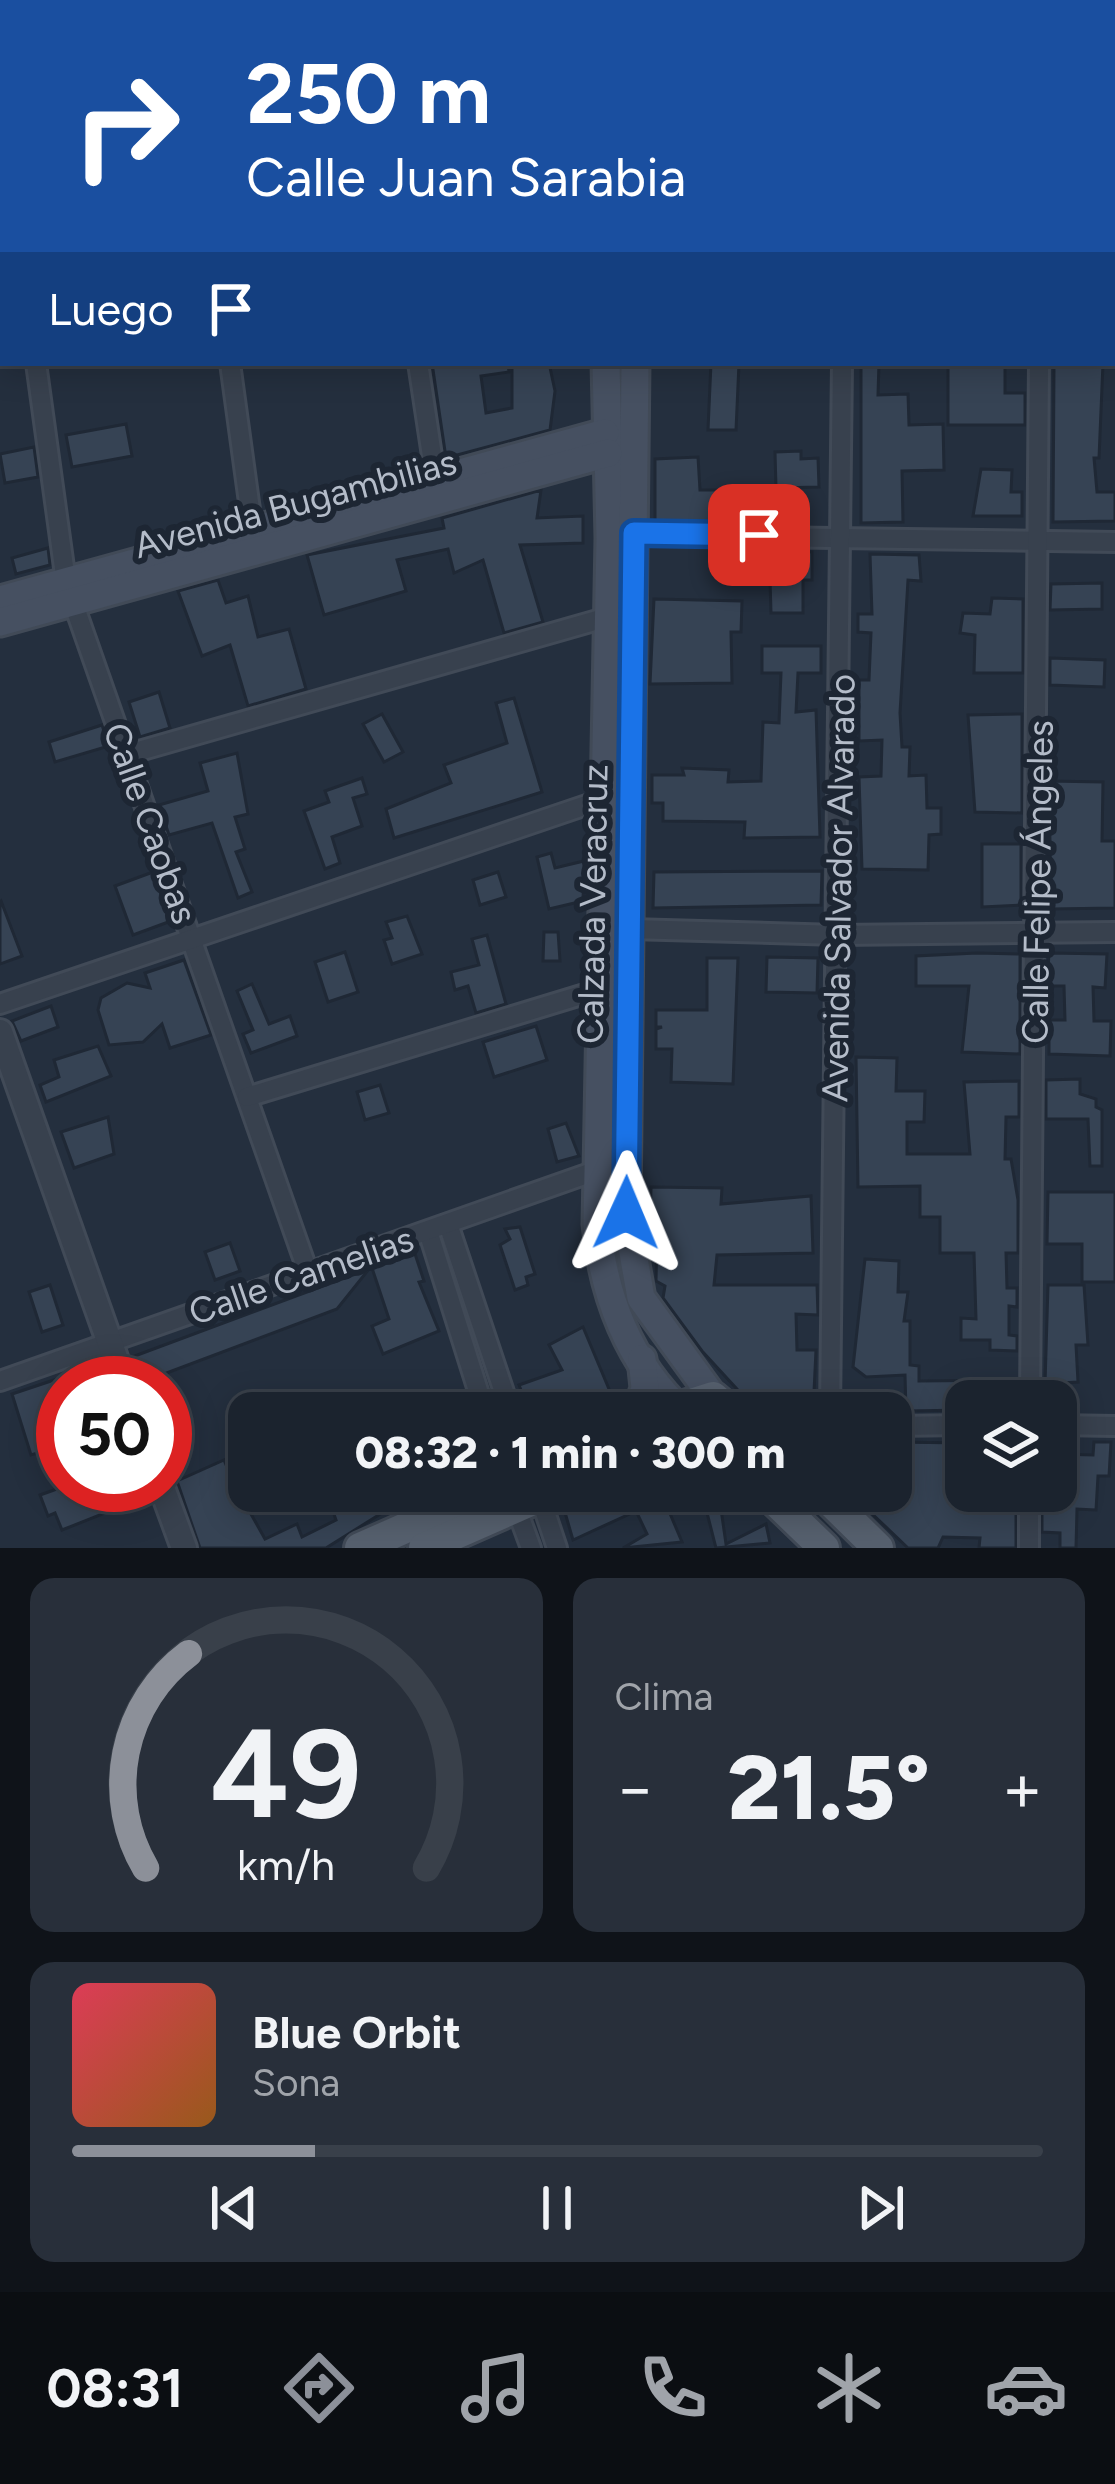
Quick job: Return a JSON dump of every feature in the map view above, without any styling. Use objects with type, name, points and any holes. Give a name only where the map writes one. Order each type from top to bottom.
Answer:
[{"type":"main road","name":"Calzada Veracruz","points":[[606,366],[607,443],[622,535],[634,788],[626,1213],[632,1262],[655,1324],[711,1392]]},
{"type":"main road","name":"Calzada Veracruz","points":[[635,366],[622,535],[608,617],[600,1262],[609,1300],[662,1392]]},
{"type":"main road","name":"Avenida Bugambilias","points":[[0,600],[70,591],[607,443]]},
{"type":"main road","name":"Avenida Bugambilias","points":[[0,622],[70,591]]},
{"type":"main road","points":[[642,1359],[644,1392]]},
{"type":"main road","points":[[360,1548],[441,1512]]},
{"type":"main road","points":[[424,1548],[497,1512]]},
{"type":"main road","points":[[787,1512],[824,1548]]},
{"type":"main road","points":[[845,1512],[878,1548]]},
{"type":"street","name":"Calle Caobas","points":[[36,366],[70,591],[308,1272]]},
{"type":"street","points":[[230,366],[255,541]]},
{"type":"street","points":[[418,366],[437,491]]},
{"type":"street","name":"Avenida Salvador Alvarado","points":[[830,1392],[842,366]]},
{"type":"street","name":"Calle Felipe Ángeles","points":[[1030,1380],[1039,366]]},
{"type":"street","points":[[622,535],[1115,542]]},
{"type":"street","points":[[125,755],[608,617]]},
{"type":"street","points":[[0,1004],[634,788]]},
{"type":"street","points":[[630,929],[838,935],[1115,932]]},
{"type":"street","points":[[247,1096],[601,989]]},
{"type":"street","points":[[0,1032],[114,1356]]},
{"type":"street","name":"Calle Camelias","points":[[0,1381],[601,1168]]},
{"type":"street","points":[[448,1224],[504,1392]]},
{"type":"street","points":[[428,1231],[478,1392]]},
{"type":"street","points":[[912,1426],[945,1425]]},
{"type":"street","points":[[1077,1425],[1115,1426]]},
{"type":"street","points":[[171,1512],[184,1548]]},
{"type":"street","points":[[531,1548],[532,1512]]},
{"type":"street","points":[[540,1512],[557,1548]]},
{"type":"street","points":[[1029,1512],[1029,1548]]},
{"type":"building","points":[[432,366],[508,366],[509,372],[481,376],[486,413],[512,408],[512,366],[550,366],[555,391],[550,430],[446,458]]},
{"type":"building","points":[[711,366],[739,366],[736,430],[708,430]]},
{"type":"building","points":[[861,366],[879,366],[878,395],[908,394],[909,425],[943,424],[944,470],[902,471],[903,522],[861,523]]},
{"type":"building","points":[[948,366],[1005,366],[1005,393],[1025,393],[1025,425],[948,425]]},
{"type":"building","points":[[1054,366],[1103,366],[1099,458],[1094,458],[1097,492],[1115,492],[1115,521],[1053,522]]},
{"type":"building","points":[[126,424],[132,456],[72,467],[66,435]]},
{"type":"building","points":[[34,447],[38,477],[5,483],[0,454]]},
{"type":"building","points":[[801,451],[801,459],[818,458],[819,487],[776,488],[775,452]]},
{"type":"building","points":[[698,457],[700,490],[738,490],[737,523],[655,522],[655,459]]},
{"type":"building","points":[[981,469],[1012,470],[1011,492],[1022,492],[1022,516],[973,516]]},
{"type":"building","points":[[541,490],[537,518],[583,516],[583,543],[520,545],[543,622],[504,633],[483,560],[454,573],[448,549],[397,560],[406,591],[324,615],[307,555],[444,528],[442,518]]},
{"type":"building","points":[[48,548],[50,565],[16,574],[12,558]]},
{"type":"building","points":[[712,550],[812,552],[812,580],[803,580],[803,613],[771,613],[770,579],[711,570]]},
{"type":"building","points":[[870,554],[919,555],[921,581],[908,580],[900,713],[902,747],[910,747],[909,776],[926,775],[927,808],[941,808],[941,834],[929,835],[928,870],[862,869],[859,777],[881,776],[882,740],[859,741],[859,680],[869,680],[871,633],[858,632],[858,614],[872,614]]},
{"type":"building","points":[[218,580],[226,603],[248,596],[258,637],[289,629],[306,689],[248,706],[230,645],[202,656],[178,591]]},
{"type":"building","points":[[1102,583],[1102,609],[1050,610],[1051,584]]},
{"type":"building","points":[[992,598],[1023,599],[1023,673],[974,673],[975,635],[960,633],[963,613],[990,614]]},
{"type":"building","points":[[654,599],[742,601],[741,632],[731,632],[732,683],[650,684]]},
{"type":"building","points":[[762,646],[821,646],[821,673],[798,673],[796,712],[816,710],[820,837],[744,838],[745,822],[663,821],[663,803],[652,803],[652,775],[684,775],[682,768],[729,770],[728,782],[761,781],[763,722],[779,723],[781,673],[762,673]]},
{"type":"building","points":[[1050,658],[1105,660],[1104,687],[1050,685]]},
{"type":"building","points":[[159,692],[170,728],[140,737],[129,702]]},
{"type":"building","points":[[514,698],[542,792],[394,838],[386,809],[451,783],[444,765],[507,743],[496,703]]},
{"type":"building","points":[[382,714],[403,752],[384,762],[363,724]]},
{"type":"building","points":[[1022,714],[1022,813],[975,812],[968,715]]},
{"type":"building","points":[[102,725],[109,746],[55,762],[49,742]]},
{"type":"building","points":[[237,753],[248,814],[235,817],[245,849],[236,852],[252,892],[238,898],[212,823],[169,835],[159,805],[208,791],[200,763]]},
{"type":"building","points":[[362,778],[367,794],[353,798],[362,826],[332,837],[340,863],[325,869],[304,811],[329,802],[325,791]]},
{"type":"building","points":[[1049,781],[1103,782],[1102,841],[1115,841],[1115,908],[1051,909]]},
{"type":"building","points":[[982,844],[1021,844],[1021,905],[982,907]]},
{"type":"building","points":[[551,853],[555,868],[584,861],[583,901],[549,909],[537,857]]},
{"type":"building","points":[[822,871],[821,905],[653,908],[654,872]]},
{"type":"building","points":[[153,872],[171,921],[133,935],[115,886]]},
{"type":"building","points":[[498,872],[506,897],[480,905],[473,880]]},
{"type":"building","points":[[0,902],[22,956],[0,964]]},
{"type":"building","points":[[407,916],[422,954],[392,964],[384,940],[392,938],[386,922]]},
{"type":"building","points":[[544,932],[558,932],[560,961],[543,961]]},
{"type":"building","points":[[487,935],[506,1004],[476,1013],[468,986],[455,990],[451,972],[479,965],[472,939]]},
{"type":"building","points":[[345,952],[358,992],[328,1002],[315,962]]},
{"type":"building","points":[[1049,953],[1107,954],[1105,988],[1093,987],[1094,1021],[1111,1021],[1110,1056],[1049,1054],[1049,1020],[1065,1020],[1064,986],[1047,986]]},
{"type":"building","points":[[1020,954],[1020,1054],[962,1052],[969,986],[916,986],[916,956]]},
{"type":"building","points":[[767,957],[818,958],[817,993],[766,992]]},
{"type":"building","points":[[707,958],[738,958],[733,1084],[671,1082],[672,1049],[656,1049],[656,1029],[662,1027],[656,1027],[656,1010],[707,1010]]},
{"type":"building","points":[[184,960],[211,1035],[170,1048],[162,1024],[143,1042],[109,1045],[98,1010],[101,998],[127,983],[150,988],[145,973]]},
{"type":"building","points":[[252,984],[269,1024],[290,1016],[297,1036],[251,1053],[243,1034],[253,1030],[237,991]]},
{"type":"building","points":[[51,1006],[58,1027],[21,1041],[12,1021]]},
{"type":"building","points":[[536,1026],[547,1060],[494,1077],[483,1042]]},
{"type":"building","points":[[98,1046],[111,1076],[46,1102],[40,1085],[59,1077],[54,1060]]},
{"type":"building","points":[[856,1057],[897,1058],[896,1091],[925,1091],[924,1122],[907,1122],[907,1154],[970,1154],[964,1082],[1019,1081],[1019,1117],[1006,1117],[1005,1159],[1011,1159],[1018,1200],[1018,1253],[1006,1253],[1007,1288],[1017,1288],[1017,1307],[1009,1306],[1009,1335],[1017,1336],[1017,1351],[990,1350],[990,1340],[961,1340],[961,1318],[976,1319],[974,1253],[940,1253],[940,1217],[920,1217],[920,1186],[858,1187]]},
{"type":"building","points":[[1080,1079],[1080,1094],[1096,1099],[1096,1107],[1102,1110],[1102,1166],[1090,1166],[1088,1119],[1046,1119],[1046,1080]]},
{"type":"building","points":[[380,1085],[389,1113],[365,1120],[357,1092]]},
{"type":"building","points":[[108,1117],[114,1154],[74,1168],[61,1132]]},
{"type":"building","points":[[566,1123],[579,1156],[557,1162],[548,1129]]},
{"type":"building","points":[[651,1187],[722,1188],[721,1204],[811,1196],[813,1253],[717,1255],[714,1285],[817,1285],[818,1315],[796,1314],[797,1350],[816,1350],[814,1392],[740,1392],[663,1298],[665,1286],[656,1281],[657,1234],[650,1233]]},
{"type":"building","points":[[1048,1192],[1115,1192],[1115,1282],[1082,1282],[1082,1244],[1047,1244]]},
{"type":"building","points":[[520,1227],[535,1274],[526,1277],[528,1285],[515,1290],[500,1245],[510,1239],[505,1229]]},
{"type":"building","points":[[230,1243],[240,1271],[215,1280],[205,1252]]},
{"type":"building","points":[[415,1254],[424,1281],[419,1282],[439,1331],[383,1354],[372,1326],[389,1319],[372,1268]]},
{"type":"building","points":[[865,1259],[899,1261],[898,1292],[908,1292],[904,1321],[910,1321],[910,1365],[919,1366],[919,1381],[945,1381],[945,1410],[912,1411],[912,1392],[905,1392],[905,1375],[866,1377],[853,1367]]},
{"type":"building","points":[[369,1269],[337,1309],[192,1363],[192,1356],[135,1356]]},
{"type":"building","points":[[50,1285],[63,1325],[42,1332],[29,1292]]},
{"type":"building","points":[[1048,1285],[1084,1285],[1088,1345],[1076,1345],[1078,1382],[1045,1380]]},
{"type":"building","points":[[583,1327],[610,1392],[522,1392],[519,1385],[562,1370],[549,1345]]},
{"type":"building","points":[[36,1386],[36,1453],[31,1455],[12,1394]]},
{"type":"building","points":[[912,1442],[945,1443],[945,1512],[1016,1512],[1016,1548],[979,1548],[980,1538],[943,1537],[938,1548],[908,1548],[870,1512],[912,1512]]},
{"type":"building","points":[[1094,1442],[1111,1442],[1109,1476],[1098,1476],[1096,1510],[1077,1509],[1077,1455],[1093,1455]]},
{"type":"building","points":[[224,1460],[228,1512],[253,1512],[265,1539],[297,1524],[302,1537],[336,1520],[333,1512],[383,1512],[326,1548],[200,1548],[188,1512],[192,1512],[192,1474]]},
{"type":"building","points":[[46,1512],[105,1513],[62,1530],[55,1513],[48,1516]]},
{"type":"building","points":[[565,1512],[634,1512],[573,1540]]},
{"type":"building","points":[[636,1512],[669,1512],[682,1542],[623,1548],[647,1534]]},
{"type":"building","points":[[707,1512],[721,1512],[726,1544],[766,1524],[770,1543],[716,1548]]},
{"type":"building","points":[[1042,1512],[1077,1512],[1076,1548],[1060,1548],[1060,1533],[1042,1532]]},
{"type":"route","points":[[626,1213],[634,533],[759,535]]}]
